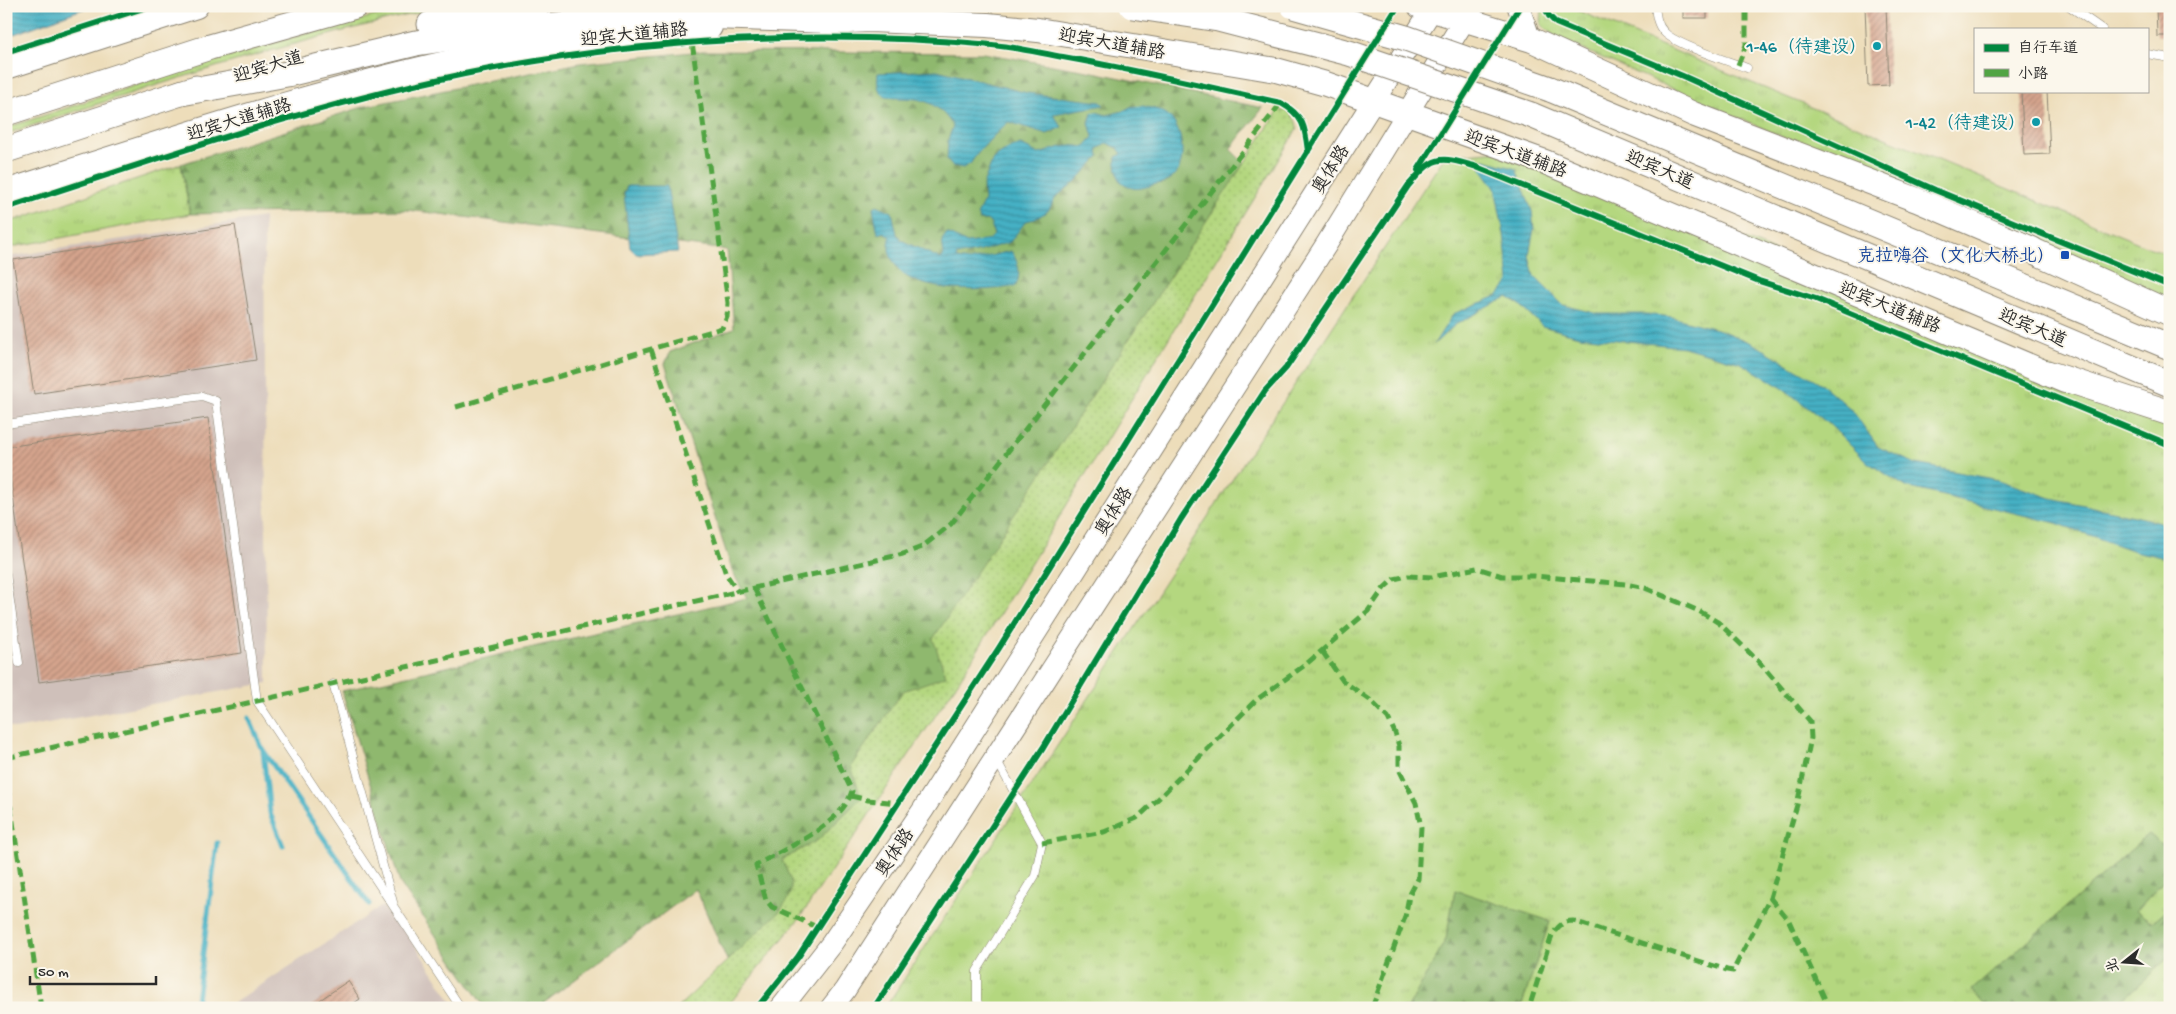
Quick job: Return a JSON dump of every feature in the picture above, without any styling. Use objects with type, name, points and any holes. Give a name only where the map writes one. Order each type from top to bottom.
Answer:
[{"type":"highway","points":[[6,113],[93,70],[190,38],[304,6]]},
{"type":"highway","name":"迎宾大道","points":[[6,113],[210,47],[355,6]]},
{"type":"highway","name":"迎宾大道","points":[[6,150],[310,53],[432,24],[537,6]]},
{"type":"highway","name":"迎宾大道","points":[[1132,6],[1218,19],[1349,53],[1531,115],[2170,384]]},
{"type":"highway","name":"迎宾大道","points":[[1294,6],[1406,38],[1550,89],[2170,347]]},
{"type":"highway","points":[[180,93],[287,74],[416,43],[513,29],[621,19],[699,16],[846,21]]},
{"type":"highway","points":[[2014,242],[2170,313]]},
{"type":"highway","points":[[2048,373],[2170,413]]},
{"type":"main road","points":[[6,67],[196,6]]},
{"type":"main road","points":[[1518,6],[1530,39]]},
{"type":"main road","points":[[1429,7],[1469,13],[1693,114],[1917,200],[2014,242],[2121,280],[2170,300]]},
{"type":"main road","name":"奥体路","points":[[781,1008],[832,943],[923,810],[1374,101],[1429,7]]},
{"type":"main road","name":"奥体路","points":[[831,1008],[1322,253],[1469,13]]},
{"type":"main road","name":"迎宾大道辅路","points":[[6,192],[294,101],[386,77],[509,50],[594,38],[690,28],[870,20],[987,25],[1038,30],[1276,70],[1326,84],[1545,162],[2170,425]]},
{"type":"lane","points":[[1655,6],[1658,24],[1670,36],[1747,68]]},
{"type":"lane","points":[[2069,6],[2101,28]]},
{"type":"lane","points":[[2148,54],[2170,58]]},
{"type":"lane","points":[[6,424],[202,396],[216,401],[257,702],[461,1008]]},
{"type":"lane","points":[[6,574],[19,663]]},
{"type":"lane","points":[[333,684],[395,909]]},
{"type":"lane","points":[[980,1008],[977,1000],[977,971],[1035,876],[1042,843],[995,757]]},
{"type":"shaded area","points":[[264,217],[267,683],[15,729],[6,725],[6,257]]},
{"type":"shaded area","points":[[382,906],[407,933],[456,1008],[226,1008]]},
{"type":"green space","points":[[419,6],[449,6],[281,48],[6,134],[6,128],[211,61],[314,31]]},
{"type":"green space","points":[[1542,6],[1578,6],[1576,10],[2170,256],[2170,307],[1557,38],[1541,25]]},
{"type":"green space","points":[[703,51],[983,53],[1093,72],[1263,108],[1230,149],[1244,163],[946,676],[861,798],[818,840],[782,860],[793,885],[791,894],[777,915],[727,960],[696,889],[537,1008],[485,1008],[400,883],[342,691],[747,598],[733,573],[665,364],[670,352],[734,328],[727,250],[408,210],[190,214],[181,164],[366,106],[580,63]]},
{"type":"green space","points":[[1279,110],[1287,111],[1291,115],[1297,129],[960,679],[799,919],[726,1008],[677,1008],[780,911],[791,891],[789,875],[782,860],[818,840],[861,798],[851,766],[903,691],[946,676],[933,639]]},
{"type":"green space","points":[[1531,148],[2170,419],[2170,1008],[885,1008],[1445,156]]},
{"type":"green space","points":[[181,164],[190,214],[6,248],[6,223]]},
{"type":"green space","points":[[2149,834],[2170,851],[2170,874],[2136,911],[2152,922],[2170,907],[2170,956],[2114,1008],[1987,1008],[1972,990]]},
{"type":"green space","points":[[1455,890],[1550,921],[1521,1008],[1408,1008],[1446,939]]},
{"type":"water","points":[[6,6],[91,6],[6,37]]},
{"type":"water","points":[[937,70],[1027,93],[1101,102],[1104,105],[1053,114],[1062,127],[1047,134],[1009,122],[989,141],[971,163],[963,168],[952,166],[947,160],[948,140],[953,126],[944,114],[933,105],[924,101],[885,96],[880,91],[878,84],[878,73]]},
{"type":"water","points":[[1143,106],[1165,113],[1171,118],[1180,135],[1182,145],[1181,164],[1172,178],[1141,188],[1127,186],[1119,180],[1116,166],[1116,157],[1122,154],[1118,148],[1107,143],[1098,149],[1099,157],[1075,182],[1056,197],[1048,211],[1035,219],[1026,221],[1010,242],[956,256],[957,259],[969,261],[1011,251],[1016,259],[1018,268],[1016,286],[972,290],[937,287],[908,278],[892,260],[889,251],[890,237],[884,232],[878,234],[873,208],[877,205],[892,212],[897,234],[901,240],[941,259],[944,255],[942,240],[947,233],[967,243],[989,240],[994,235],[991,224],[987,220],[980,220],[977,215],[984,201],[983,184],[993,159],[1011,147],[1021,145],[1039,154],[1067,146],[1084,147],[1093,137],[1089,123],[1092,113],[1096,112],[1107,115],[1130,107]]},
{"type":"water","points":[[1485,160],[1516,169],[1532,211],[1534,229],[1529,255],[1534,276],[1563,305],[1599,314],[1647,314],[1672,317],[1720,330],[1754,344],[1822,384],[1852,410],[1878,447],[1916,464],[1999,480],[2051,498],[2148,519],[2170,527],[2170,559],[2134,551],[2056,523],[1906,487],[1867,462],[1830,425],[1784,389],[1741,363],[1684,347],[1579,336],[1542,326],[1519,304],[1507,297],[1455,325],[1434,344],[1453,314],[1497,296],[1509,282],[1504,234],[1495,188],[1478,164]]},
{"type":"water","points":[[627,186],[667,186],[678,252],[636,254],[630,248],[624,194]]},
{"type":"building","points":[[1683,6],[1707,6],[1707,18],[1683,18]]},
{"type":"building","name":"1-46（待建设）","points":[[1865,6],[1886,6],[1889,85],[1868,86]]},
{"type":"building","points":[[2156,6],[2170,6],[2170,36],[2157,36]]},
{"type":"building","name":"1-42（待建设）","points":[[2021,92],[2047,92],[2050,154],[2024,155]]},
{"type":"building","points":[[235,225],[256,360],[34,394],[13,260]]},
{"type":"building","points":[[208,418],[242,653],[39,682],[6,447]]},
{"type":"building","points":[[348,981],[360,999],[347,1008],[308,1008]]},
{"type":"waterway","points":[[249,718],[263,750],[369,904]]},
{"type":"waterway","points":[[263,752],[270,813],[283,846]]},
{"type":"waterway","points":[[196,1008],[217,843]]},
{"type":"marked path","points":[[1738,65],[1746,45],[1746,6]]},
{"type":"marked path","points":[[456,407],[722,328],[727,317],[728,303],[692,42]]},
{"type":"marked path","points":[[6,758],[903,554],[922,547],[951,524],[1281,103]]},
{"type":"marked path","points":[[651,349],[726,574],[738,592]]},
{"type":"marked path","points":[[1042,843],[1104,832],[1137,818],[1255,701],[1305,665],[1368,611],[1384,588],[1394,579],[1408,576],[1432,577],[1477,568],[1502,576],[1534,576],[1626,584],[1645,588],[1699,611],[1719,623],[1758,661],[1810,721],[1811,738],[1797,805],[1770,898],[1733,971],[1569,921],[1556,929],[1552,935],[1529,1008]]},
{"type":"marked path","points":[[754,588],[852,791],[837,815],[825,825],[797,843],[756,865],[766,900],[772,907],[817,927]]},
{"type":"marked path","points":[[1322,651],[1343,681],[1370,700],[1388,718],[1399,746],[1399,769],[1416,803],[1421,827],[1418,879],[1409,896],[1405,917],[1372,1008]]},
{"type":"marked path","points":[[6,776],[41,1008]]},
{"type":"marked path","points":[[851,796],[898,803]]},
{"type":"marked path","points":[[1770,898],[1789,921],[1829,1008]]},
{"type":"cycle path","points":[[6,52],[150,6]]},
{"type":"cycle path","points":[[757,1008],[798,957],[999,648],[1398,6]]},
{"type":"cycle path","points":[[1418,170],[1520,6]]},
{"type":"cycle path","points":[[1544,6],[1549,16],[1556,23],[1685,77],[1935,190],[2170,286]]},
{"type":"cycle path","points":[[6,208],[246,131],[367,96],[428,82],[552,58],[677,44],[740,40],[803,38],[929,40],[1001,46],[1090,62],[1281,103],[1289,108],[1302,123],[1308,151]]},
{"type":"cycle path","points":[[874,1008],[1043,748],[1181,519],[1265,391],[1286,368],[1408,186],[1424,169],[1436,161],[1452,160],[1474,166],[1759,281],[1816,299],[2170,445]]},
{"type":"place","name":"1-46（待建设）","points":[[1877,46]]},
{"type":"place","name":"1-42（待建设）","points":[[2036,122]]},
{"type":"place","name":"克拉嗨谷（文化大桥北）","points":[[2065,255]]}]
